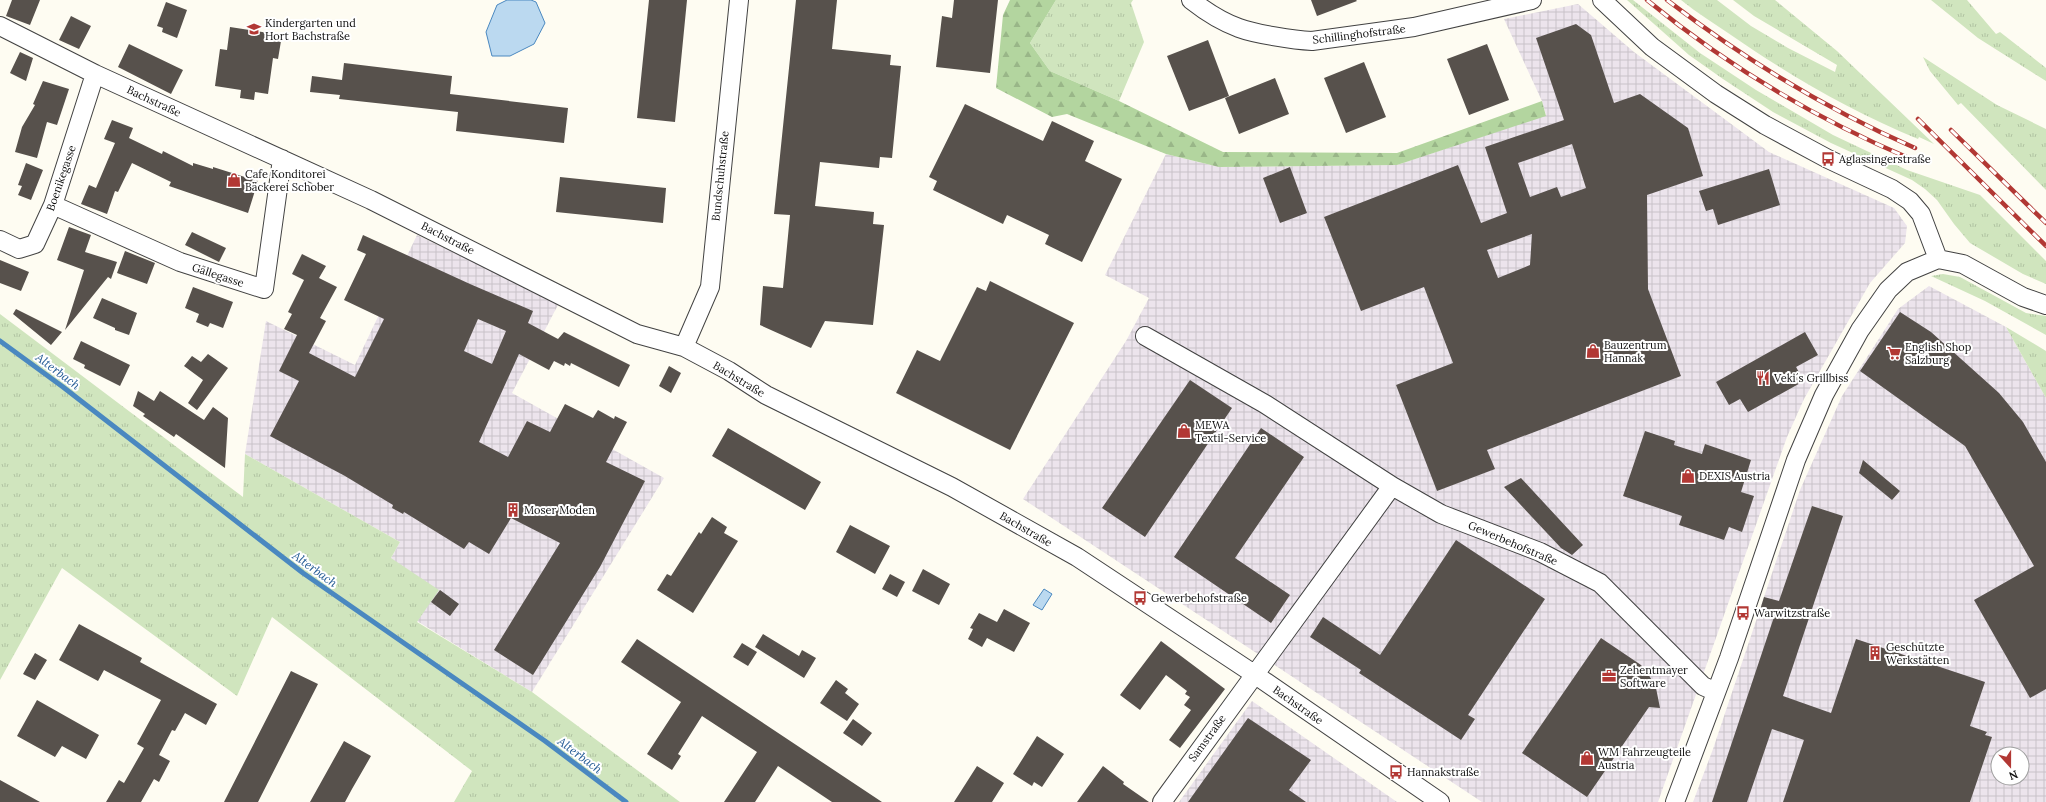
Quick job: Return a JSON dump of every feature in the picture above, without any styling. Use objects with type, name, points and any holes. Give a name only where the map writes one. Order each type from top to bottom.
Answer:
[{"type":"street","name":"Bundschuhstraße","points":[[684,348],[710,286],[739,0]]},
{"type":"street","name":"Schillinghofstraße","points":[[1191,0],[1205,11],[1239,29],[1300,41],[1312,41],[1414,27],[1532,0]]},
{"type":"street","points":[[1602,0],[1652,47],[1716,94],[1765,125],[1828,159],[1892,189],[1910,201],[1921,214],[1938,259]]},
{"type":"street","name":"Bachstraße","points":[[0,26],[95,74],[400,214],[638,334],[684,348],[729,371],[766,395],[952,487],[1077,557],[1254,674],[1440,802]]},
{"type":"street","name":"Boenikegasse","points":[[0,240],[19,249],[35,244],[53,205],[95,74]]},
{"type":"street","name":"Gällegasse","points":[[53,205],[180,262],[264,289],[282,159]]},
{"type":"street","points":[[1675,802],[1716,692],[1796,460],[1824,395],[1860,330],[1888,290],[1907,272],[1938,259],[1963,264],[2023,297],[2044,305]]},
{"type":"street","name":"Gewerbehofstraße","points":[[1145,336],[1265,404],[1392,486],[1442,514],[1540,552],[1600,584],[1702,686],[1716,692]]},
{"type":"street","points":[[1254,674],[1392,486]]},
{"type":"street","name":"Samstraße","points":[[1162,802],[1254,674]]},
{"type":"shaded area","points":[[1578,4],[1634,52],[1769,152],[1894,208],[1907,226],[1905,243],[1870,283],[1804,399],[1787,437],[1658,802],[1482,802],[1023,499],[1126,341],[1149,298],[1105,275],[1166,154],[1219,167],[1397,165],[1546,115],[1542,101],[1504,19]]},
{"type":"shaded area","points":[[417,235],[559,303],[512,393],[664,478],[532,692],[417,621],[391,558],[400,542],[245,454],[266,321],[355,365]]},
{"type":"shaded area","points":[[1929,286],[2006,327],[2046,398],[2046,802],[1693,802],[1713,749],[1800,490],[1842,396],[1898,309]]},
{"type":"shaded area","points":[[1252,701],[1397,802],[1179,802]]},
{"type":"green space","points":[[1010,0],[1056,0],[1030,43],[1050,71],[1119,101],[1223,152],[1397,153],[1542,101],[1546,116],[1397,165],[1219,167],[1166,154],[1067,114],[1052,117],[996,88],[1003,15]]},
{"type":"green space","points":[[1056,0],[1133,0],[1131,3],[1144,42],[1119,101],[1050,71],[1030,43]]},
{"type":"green space","points":[[1627,0],[1633,0],[1700,53],[1756,90],[1833,135],[1907,170],[1980,195],[2046,261],[2046,284],[2023,274],[1970,243],[1937,200],[1912,180],[1831,143],[1773,112],[1723,79],[1689,55]]},
{"type":"green space","points":[[1681,0],[1717,0],[1751,26],[1788,48],[1835,72],[1837,65],[1754,16],[1733,0],[1775,0],[1837,51],[1934,144],[1919,137],[1918,139],[1869,117],[1799,79],[1753,50]]},
{"type":"green space","points":[[1931,0],[1967,0],[1996,34],[2000,32],[2046,68],[2046,81],[1978,38]]},
{"type":"green space","points":[[1923,57],[1997,105],[2046,129],[2046,190],[1961,103],[1958,105],[1930,71]]},
{"type":"green space","points":[[1943,274],[1960,277],[2026,313],[2046,316],[2046,335],[1985,301],[1931,276]]},
{"type":"green space","points":[[0,314],[243,497],[245,454],[400,542],[391,558],[439,590],[417,622],[532,692],[680,802],[454,802],[472,771],[272,617],[237,696],[62,568],[0,680]]},
{"type":"green space","points":[[2006,327],[2046,351],[2046,398]]},
{"type":"water","points":[[507,0],[531,0],[536,2],[545,23],[534,44],[510,56],[492,56],[486,32],[497,5]]},
{"type":"water","points":[[1044,589],[1052,594],[1042,610],[1033,605]]},
{"type":"building","points":[[12,0],[40,0],[30,25],[6,16]]},
{"type":"building","points":[[649,0],[687,0],[675,122],[637,118]]},
{"type":"building","points":[[796,0],[837,0],[832,49],[891,55],[890,65],[901,66],[892,158],[880,157],[879,168],[820,162],[815,206],[874,212],[873,224],[884,225],[873,325],[825,321],[811,348],[760,325],[763,286],[783,288],[790,215],[774,214]]},
{"type":"building","points":[[954,0],[998,0],[990,73],[936,67],[942,16],[952,18]]},
{"type":"building","points":[[1311,0],[1356,0],[1357,1],[1317,16]]},
{"type":"building","points":[[166,2],[187,10],[177,38],[162,32],[163,28],[157,26]]},
{"type":"building","points":[[71,16],[91,26],[79,49],[59,40]]},
{"type":"building","points":[[1576,24],[1591,35],[1614,103],[1640,94],[1688,128],[1703,176],[1647,195],[1648,289],[1681,376],[1487,450],[1495,469],[1437,491],[1396,385],[1453,363],[1424,287],[1361,311],[1324,217],[1458,165],[1481,223],[1507,213],[1485,147],[1564,120],[1536,38]],"holes":[[[1572,144],[1586,188],[1561,197],[1557,187],[1530,197],[1518,163]],[[1532,234],[1530,265],[1498,278],[1487,250]]]},
{"type":"building","points":[[230,27],[282,35],[278,59],[273,58],[268,94],[255,92],[254,100],[240,98],[241,90],[215,86],[220,49],[227,50]]},
{"type":"building","points":[[1208,40],[1229,96],[1189,111],[1167,56]]},
{"type":"building","points":[[129,44],[183,70],[171,94],[118,67]]},
{"type":"building","points":[[1487,44],[1509,100],[1469,115],[1447,59]]},
{"type":"building","points":[[20,52],[33,58],[26,81],[10,73]]},
{"type":"building","points":[[1364,62],[1386,117],[1346,133],[1324,78]]},
{"type":"building","points":[[344,63],[452,76],[450,94],[568,108],[564,143],[456,131],[458,112],[339,99],[340,95],[310,92],[312,76],[342,80]]},
{"type":"building","points":[[1275,78],[1289,114],[1239,134],[1225,98]]},
{"type":"building","points":[[43,81],[69,89],[57,125],[47,122],[37,158],[15,152],[22,127],[35,105],[33,104]]},
{"type":"building","points":[[965,104],[1043,141],[1052,121],[1094,141],[1085,161],[1122,179],[1082,262],[1045,244],[1049,235],[1007,215],[1003,224],[933,190],[937,181],[929,177]]},
{"type":"building","points":[[112,120],[133,128],[129,138],[162,154],[163,151],[193,166],[193,163],[213,169],[213,167],[258,181],[248,213],[169,186],[171,182],[132,163],[118,192],[115,191],[107,214],[81,204],[89,185],[96,188],[115,143],[104,139]]},
{"type":"building","points":[[26,163],[43,170],[31,200],[18,195],[22,186],[18,185]]},
{"type":"building","points":[[1290,167],[1307,213],[1280,223],[1263,178]]},
{"type":"building","points":[[1769,169],[1780,205],[1718,225],[1713,209],[1706,211],[1699,191]]},
{"type":"building","points":[[560,177],[666,188],[663,223],[556,212]]},
{"type":"building","points":[[69,227],[91,235],[85,252],[117,262],[111,279],[108,277],[65,330],[84,270],[57,260]]},
{"type":"building","points":[[192,232],[226,248],[219,262],[185,245]]},
{"type":"building","points":[[363,235],[533,311],[528,323],[558,339],[564,332],[630,365],[619,387],[571,363],[570,366],[565,363],[564,366],[554,361],[549,370],[519,354],[479,442],[508,457],[527,421],[550,432],[565,404],[593,418],[598,410],[614,419],[615,416],[627,422],[606,462],[645,481],[600,567],[533,675],[494,650],[560,543],[511,518],[489,554],[469,542],[464,549],[404,512],[403,514],[392,508],[393,505],[345,476],[270,436],[299,381],[279,371],[297,335],[284,329],[292,314],[288,312],[304,280],[292,274],[302,254],[326,266],[319,278],[337,287],[320,318],[326,321],[309,353],[355,377],[384,319],[344,300],[366,254],[357,250]],"holes":[[[478,319],[506,331],[492,364],[464,351]]]},
{"type":"building","points":[[125,251],[155,263],[147,284],[117,273]]},
{"type":"building","points":[[0,260],[29,272],[21,291],[0,283]]},
{"type":"building","points":[[990,281],[1074,323],[1010,450],[896,393],[917,350],[940,361],[977,287],[986,291]]},
{"type":"building","points":[[193,287],[233,302],[223,328],[210,323],[208,327],[196,322],[199,314],[185,308]]},
{"type":"building","points":[[102,298],[137,313],[129,335],[115,330],[115,328],[93,318]]},
{"type":"building","points":[[16,309],[62,332],[51,345],[13,314]]},
{"type":"building","points":[[1900,312],[1931,332],[1999,393],[2023,422],[2046,462],[2046,689],[2030,698],[1974,600],[2034,566],[1965,446],[1860,371]]},
{"type":"building","points":[[1805,332],[1818,355],[1796,367],[1804,381],[1748,412],[1740,399],[1729,405],[1716,382]]},
{"type":"building","points":[[81,341],[130,365],[120,386],[84,368],[85,365],[73,359]]},
{"type":"building","points":[[208,354],[228,368],[197,410],[188,403],[203,380],[184,366],[192,356],[201,362]]},
{"type":"building","points":[[669,366],[681,373],[671,393],[659,386]]},
{"type":"building","points":[[1190,380],[1232,408],[1145,537],[1102,508]]},
{"type":"building","points":[[138,391],[154,401],[160,391],[204,420],[213,407],[228,418],[225,468],[176,434],[174,437],[143,416],[145,414],[133,406]]},
{"type":"building","points":[[728,428],[821,482],[805,510],[712,456]]},
{"type":"building","points":[[1261,428],[1304,457],[1235,558],[1290,595],[1271,623],[1174,557]]},
{"type":"building","name":"DEXIS Austria","points":[[1645,431],[1675,441],[1674,445],[1702,454],[1705,444],[1751,460],[1741,492],[1754,496],[1742,532],[1729,527],[1724,540],[1679,525],[1682,516],[1623,496]]},
{"type":"building","points":[[1863,460],[1900,491],[1892,500],[1859,473]]},
{"type":"building","points":[[1521,478],[1583,545],[1572,555],[1561,548],[1504,487]]},
{"type":"building","name":"Geschützte Werkstätten","points":[[1812,506],[1843,516],[1783,696],[1831,713],[1856,639],[1985,682],[1970,726],[1987,732],[1985,735],[1992,737],[1970,802],[1783,802],[1804,740],[1772,729],[1747,802],[1712,802],[1775,614],[1760,610],[1764,597],[1779,601]]},
{"type":"building","points":[[712,517],[727,527],[724,533],[738,541],[693,613],[657,590],[667,574],[671,576],[699,532],[701,534]]},
{"type":"building","points":[[850,525],[890,546],[875,574],[836,552]]},
{"type":"building","points":[[1456,540],[1545,599],[1468,715],[1475,719],[1461,740],[1359,673],[1361,670],[1310,637],[1323,617],[1380,655]]},
{"type":"building","points":[[923,569],[950,584],[939,605],[912,591]]},
{"type":"building","points":[[890,574],[905,582],[897,597],[882,589]]},
{"type":"building","points":[[440,590],[459,604],[450,616],[431,602]]},
{"type":"building","points":[[1004,609],[1030,623],[1014,652],[987,638],[982,647],[968,639],[973,629],[970,628],[979,613],[997,622]]},
{"type":"building","points":[[79,624],[142,658],[140,662],[217,704],[206,725],[185,713],[175,731],[172,730],[159,755],[170,761],[159,782],[154,779],[141,802],[106,802],[119,780],[124,783],[144,748],[137,744],[161,700],[104,670],[98,681],[59,660]]},
{"type":"building","points":[[763,634],[799,656],[802,650],[816,658],[804,678],[755,647]]},
{"type":"building","points":[[1601,638],[1641,665],[1656,688],[1660,708],[1649,707],[1587,797],[1522,753]]},
{"type":"building","points":[[637,639],[882,802],[832,802],[778,766],[755,802],[724,802],[757,752],[702,716],[678,754],[681,756],[672,770],[647,754],[681,702],[621,662]]},
{"type":"building","points":[[1161,641],[1225,689],[1180,748],[1169,740],[1191,710],[1184,705],[1190,697],[1185,694],[1187,691],[1166,675],[1140,710],[1120,695]]},
{"type":"building","points":[[742,643],[757,652],[748,666],[733,657]]},
{"type":"building","points":[[35,653],[47,660],[35,680],[23,674]]},
{"type":"building","points":[[291,671],[318,684],[258,802],[224,802]]},
{"type":"building","points":[[836,680],[848,689],[845,693],[859,704],[847,721],[820,703]]},
{"type":"building","points":[[37,700],[99,735],[86,759],[62,746],[55,757],[17,736]]},
{"type":"building","points":[[1248,718],[1311,760],[1289,790],[1306,802],[1188,802]]},
{"type":"building","points":[[853,719],[872,733],[862,746],[843,733]]},
{"type":"building","points":[[1037,736],[1064,754],[1042,787],[1034,782],[1032,786],[1013,774]]},
{"type":"building","points":[[344,741],[371,756],[345,802],[310,802]]},
{"type":"building","points":[[977,766],[1004,783],[992,802],[954,802]]},
{"type":"building","points":[[1103,766],[1124,782],[1123,784],[1149,802],[1077,802]]},
{"type":"building","points":[[0,780],[40,802],[0,802]]},
{"type":"waterway","name":"Alterbach","points":[[0,341],[63,387],[303,573],[545,741],[626,802]]},
{"type":"railway","points":[[1647,0],[1708,47],[1773,89],[1841,126],[1911,159]]},
{"type":"railway","points":[[1667,0],[1726,43],[1786,82],[1850,117],[1915,148]]},
{"type":"railway","points":[[1918,119],[2046,246]]},
{"type":"railway","points":[[1951,130],[2046,223]]},
{"type":"place","name":"Kindergarten und Hort Bachstraße","points":[[254,29]]},
{"type":"place","name":"Aglassingerstraße","points":[[1828,159]]},
{"type":"place","name":"Cafe Konditorei Bäckerei Schober","points":[[234,180]]},
{"type":"place","name":"Bauzentrum Hannak","points":[[1593,351]]},
{"type":"place","name":"English Shop Salzburg","points":[[1894,353]]},
{"type":"place","name":"Veki´s Grillbiss","points":[[1763,378]]},
{"type":"place","name":"MEWA Textil-Service","points":[[1184,431]]},
{"type":"place","name":"DEXIS Austria","points":[[1688,476]]},
{"type":"place","name":"Moser Moden","points":[[513,510]]},
{"type":"place","name":"Gewerbehofstraße","points":[[1140,598]]},
{"type":"place","name":"Warwitzstraße","points":[[1743,613]]},
{"type":"place","name":"Geschützte Werkstätten","points":[[1875,653]]},
{"type":"place","name":"Zehentmayer Software","points":[[1609,676]]},
{"type":"place","name":"WM Fahrzeugteile Austria","points":[[1587,758]]},
{"type":"place","name":"Hannakstraße","points":[[1396,772]]}]
